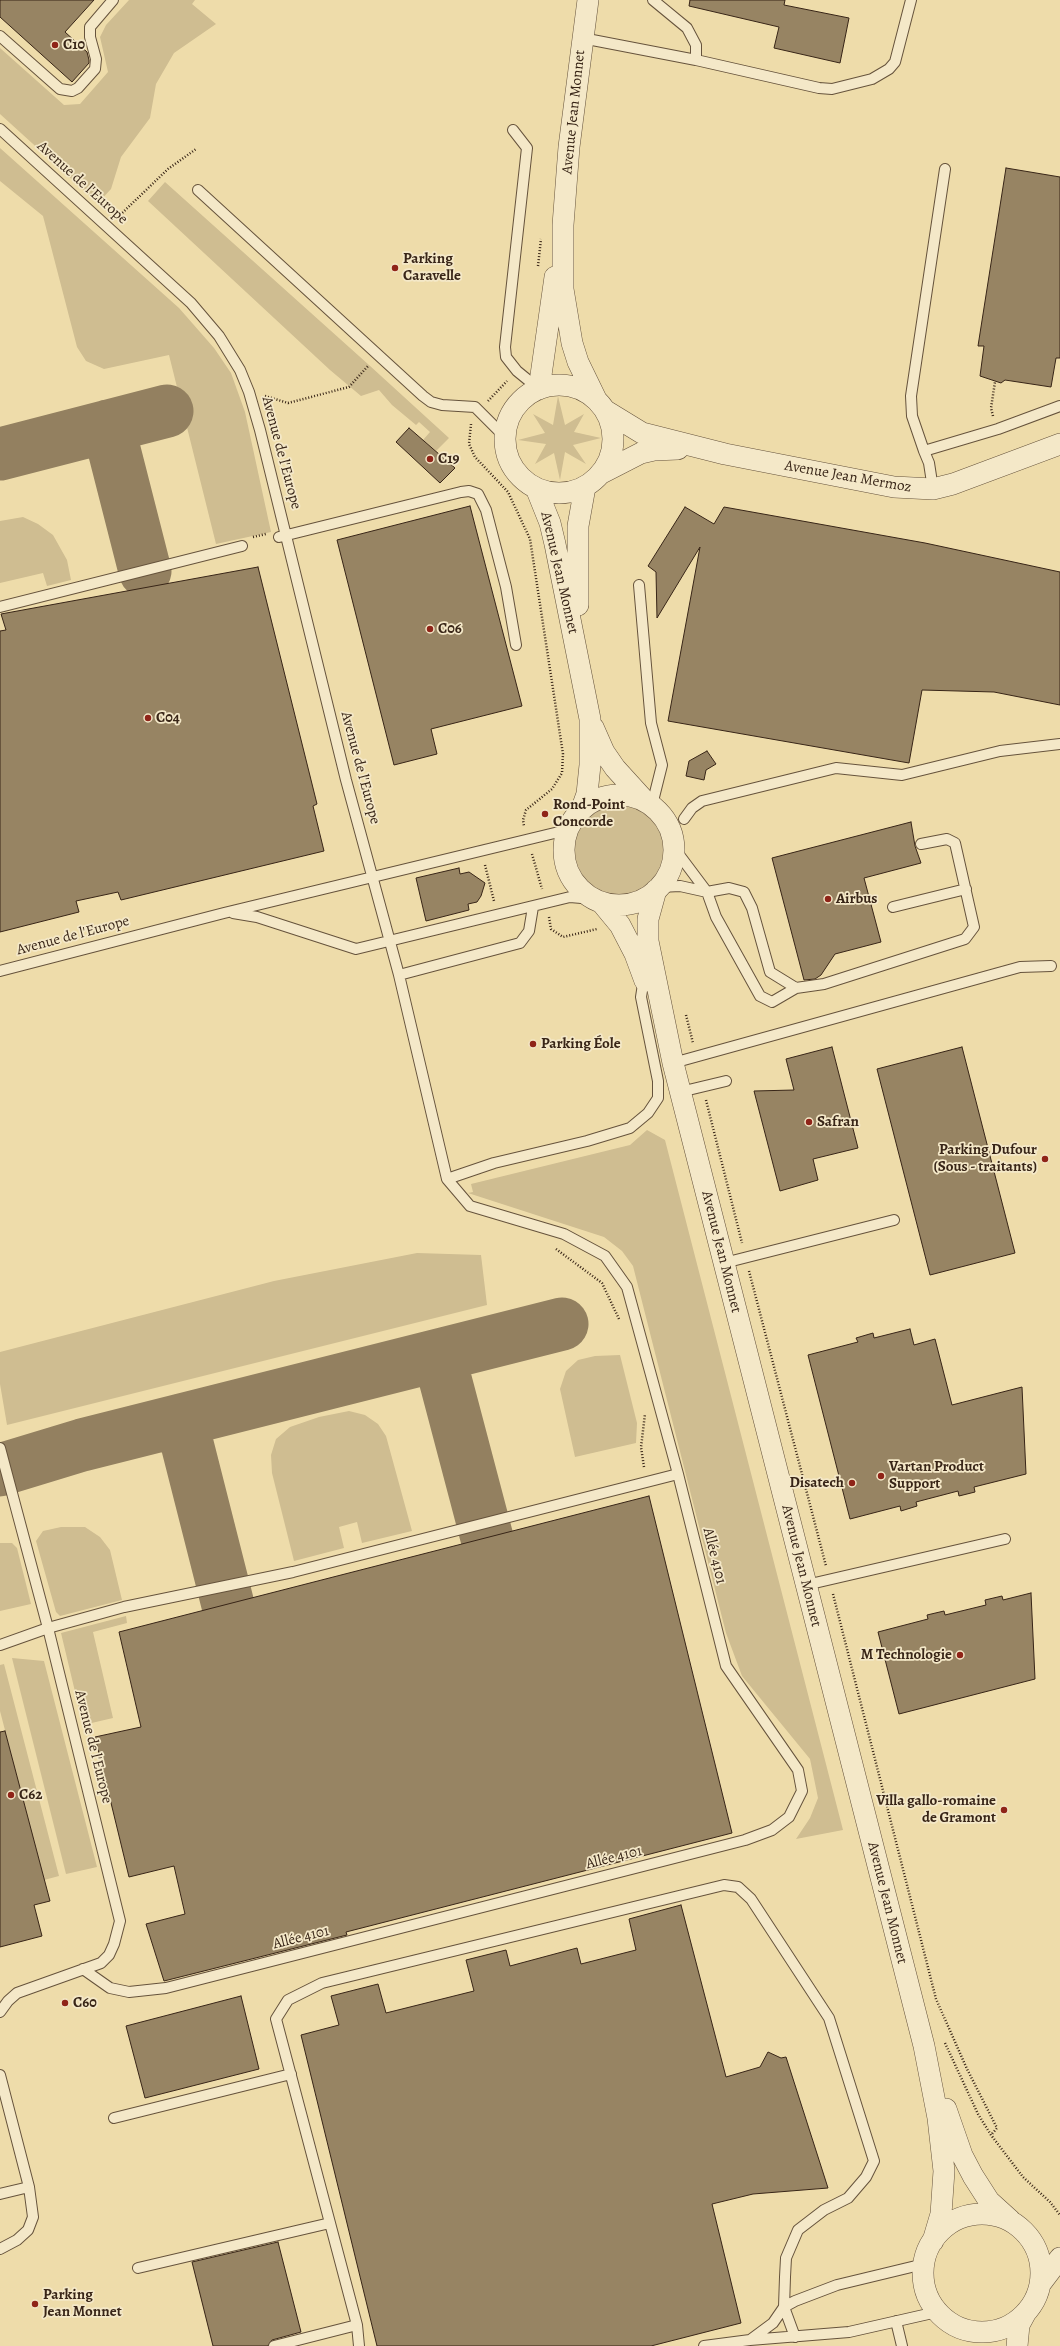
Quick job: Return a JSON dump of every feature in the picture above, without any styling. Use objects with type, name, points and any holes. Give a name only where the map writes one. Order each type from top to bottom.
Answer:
[{"type":"street","name":"Avenue Jean Monnet","points":[[539,389],[563,225],[569,147],[588,0]]},
{"type":"street","name":"Avenue Jean Monnet","points":[[563,225],[563,289],[572,343],[578,362],[601,405]]},
{"type":"street","points":[[553,385],[569,385],[583,390],[601,405],[612,426],[614,442],[610,459],[602,473],[585,487],[569,493],[552,493],[536,488],[522,479],[513,467],[507,452],[505,437],[508,421],[515,408],[524,397],[539,389],[553,385]]},
{"type":"street","name":"Avenue Jean Mermoz","points":[[601,405],[642,433],[725,454],[894,487],[933,488],[972,478],[1060,444]]},
{"type":"street","name":"Avenue Jean Mermoz","points":[[602,473],[626,459],[654,450],[672,449],[725,454]]},
{"type":"street","name":"Avenue Jean Monnet","points":[[579,659],[577,547],[578,526],[585,487]]},
{"type":"street","name":"Avenue Jean Monnet","points":[[536,488],[550,523],[579,659],[590,719],[590,765],[587,794],[582,808]]},
{"type":"street","name":"Avenue Jean Monnet","points":[[590,719],[608,757],[649,804]]},
{"type":"street","points":[[612,795],[633,796],[649,804],[668,825],[674,848],[670,868],[658,888],[647,897],[630,904],[613,905],[597,901],[580,889],[568,872],[564,862],[563,845],[567,830],[573,818],[582,808],[593,801],[612,795]]},
{"type":"street","name":"Avenue Jean Monnet","points":[[658,888],[648,919],[648,941],[673,1063],[924,2046],[938,2118],[944,2172],[943,2203],[932,2241]]},
{"type":"street","name":"Avenue Jean Monnet","points":[[597,901],[620,925],[635,954],[673,1063]]},
{"type":"street","name":"Avenue Jean Monnet","points":[[924,2046],[962,2155],[989,2201],[1012,2222]]},
{"type":"street","points":[[1025,2314],[1012,2325],[974,2338],[949,2322],[937,2312],[927,2294],[924,2264],[932,2241],[947,2225],[963,2217],[984,2214],[1012,2222],[1031,2239],[1060,2249]]},
{"type":"street","points":[[1017,2346],[1019,2325],[1037,2297],[1041,2283],[1040,2258],[1031,2239]]},
{"type":"street","points":[[1041,2283],[1060,2258]]},
{"type":"lane","points":[[0,36],[60,89],[72,91],[78,88],[95,69],[96,59],[90,37],[90,27],[113,0]]},
{"type":"lane","points":[[653,0],[687,28],[696,45],[696,60]]},
{"type":"lane","points":[[582,38],[696,60],[819,88],[832,89],[856,84],[880,74],[895,62],[911,0]]},
{"type":"lane","name":"Avenue de l'Europe","points":[[0,129],[191,303],[230,352],[249,392],[278,535],[374,877],[399,975],[447,1179]]},
{"type":"lane","points":[[513,130],[527,148],[505,347],[506,357],[517,371],[539,389]]},
{"type":"lane","points":[[933,488],[929,463],[912,416],[911,396],[945,169]]},
{"type":"lane","points":[[198,190],[423,396],[431,402],[475,407],[480,410],[505,437]]},
{"type":"lane","points":[[924,451],[998,429],[1060,406]]},
{"type":"lane","points":[[278,535],[461,492],[468,491],[478,494],[486,510],[506,587],[516,645]]},
{"type":"lane","points":[[0,607],[244,542]]},
{"type":"lane","points":[[639,585],[651,723],[662,765],[649,804]]},
{"type":"lane","points":[[684,819],[692,808],[702,801],[836,768],[902,775],[1000,751],[1060,744]]},
{"type":"lane","name":"Avenue de l'Europe","points":[[0,971],[224,913],[567,830]]},
{"type":"lane","points":[[674,848],[707,892],[716,917],[760,996],[772,1002],[796,988],[824,984],[965,939],[974,927],[955,843],[947,839],[921,844]]},
{"type":"lane","points":[[658,888],[680,886],[707,892],[729,888],[744,892],[752,908],[770,972],[796,988]]},
{"type":"lane","points":[[893,907],[966,889]]},
{"type":"lane","points":[[224,913],[256,917],[356,949],[469,923],[570,897],[597,901]]},
{"type":"lane","points":[[399,975],[520,943],[529,931],[533,907]]},
{"type":"lane","points":[[673,1063],[1020,967],[1050,966]]},
{"type":"lane","points":[[447,1179],[494,1163],[587,1141],[630,1128],[648,1113],[658,1098],[658,1081],[642,997],[644,978]]},
{"type":"lane","points":[[680,1092],[726,1081]]},
{"type":"lane","name":"Allée 4101","points":[[83,1969],[110,1988],[129,1992],[166,1988],[745,1840],[772,1830],[789,1817],[802,1791],[798,1770],[726,1666],[678,1474],[627,1287],[605,1256],[564,1234],[470,1206],[447,1179]]},
{"type":"lane","points":[[724,1263],[894,1220]]},
{"type":"lane","name":"Avenue de l'Europe","points":[[0,1448],[48,1628],[120,1921],[109,1955],[101,1963],[17,1993],[0,2012]]},
{"type":"lane","points":[[0,1645],[48,1628],[124,1608],[293,1572],[678,1474]]},
{"type":"lane","points":[[806,1585],[1005,1538]]},
{"type":"lane","points":[[359,2346],[356,2325],[276,2019],[288,2000],[322,1983],[724,1884],[738,1887],[751,1899],[828,2018],[874,2161],[866,2178],[848,2198],[824,2210],[798,2230],[786,2258],[784,2307],[795,2337]]},
{"type":"lane","points":[[0,2074],[29,2186],[33,2217],[28,2230],[17,2240],[0,2249]]},
{"type":"lane","points":[[114,2118],[291,2074]]},
{"type":"lane","points":[[0,2194],[29,2186]]},
{"type":"lane","points":[[138,2268],[330,2223]]},
{"type":"lane","points":[[750,2340],[773,2323],[784,2307],[794,2301],[837,2285],[924,2264]]},
{"type":"lane","points":[[704,2346],[750,2340],[849,2332],[937,2312]]},
{"type":"lane","points":[[896,2321],[902,2346]]},
{"type":"lane","points":[[274,2346],[356,2325]]},
{"type":"path","points":[[107,227],[168,169],[196,149]]},
{"type":"path","points":[[249,392],[288,403],[349,387],[378,355]]},
{"type":"path","points":[[517,371],[480,410],[471,425],[469,444],[475,457],[508,492],[530,539],[563,754],[562,773],[552,789],[526,810],[523,820],[546,903],[551,929],[564,937],[599,929]]},
{"type":"path","points":[[995,382],[991,408],[998,429]]},
{"type":"path","points":[[244,542],[278,535]]},
{"type":"path","points":[[484,857],[496,908]]},
{"type":"path","points":[[684,1008],[696,1056]]},
{"type":"path","points":[[703,1087],[936,1999],[963,2062],[997,2128],[991,2135]]},
{"type":"path","points":[[550,1247],[558,1250],[602,1283],[621,1324]]},
{"type":"path","points":[[644,1410],[645,1417],[641,1447],[647,1482]]},
{"type":"shaded area","points":[[129,0],[195,0],[192,4],[216,24],[174,53],[156,84],[150,118],[121,157],[111,189],[98,203],[0,114],[0,48],[64,105],[80,104],[108,72],[100,37],[106,25]]},
{"type":"shaded area","points":[[0,148],[179,308],[214,348],[231,373],[245,412],[271,532],[216,544],[169,355],[104,369],[86,361],[77,347],[43,216],[0,181]]},
{"type":"shaded area","points":[[165,182],[449,438],[436,451],[423,440],[430,432],[419,422],[416,425],[392,405],[379,390],[361,396],[330,370],[148,201]]},
{"type":"shaded area","points":[[558,396],[565,425],[584,414],[574,432],[601,438],[573,445],[586,464],[565,452],[560,480],[554,453],[535,464],[546,444],[518,440],[545,433],[533,414],[553,425]]},
{"type":"shaded area","points":[[23,517],[38,524],[53,535],[67,560],[71,580],[47,586],[43,573],[0,583],[0,521]]},
{"type":"shaded area","points":[[619,806],[636,810],[650,819],[659,833],[663,850],[659,867],[650,881],[636,890],[619,894],[602,890],[588,881],[579,867],[575,850],[579,833],[588,819],[602,810]]},
{"type":"shaded area","points":[[647,1130],[665,1140],[843,1830],[796,1839],[810,1818],[818,1798],[810,1759],[742,1676],[726,1633],[633,1266],[622,1251],[604,1237],[468,1193],[473,1192],[471,1184],[630,1145]]},
{"type":"shaded area","points":[[417,1253],[481,1255],[487,1305],[7,1425],[0,1384],[0,1352],[274,1281]]},
{"type":"shaded area","points":[[620,1355],[637,1423],[636,1443],[575,1457],[560,1389],[566,1371],[578,1360],[595,1356]]},
{"type":"shaded area","points":[[349,1411],[365,1415],[378,1424],[386,1436],[412,1531],[362,1543],[357,1522],[339,1527],[344,1548],[294,1561],[272,1473],[271,1455],[276,1439],[290,1427],[319,1417]]},
{"type":"shaded area","points":[[61,1527],[85,1527],[100,1537],[110,1550],[122,1600],[60,1616],[56,1612],[36,1541],[43,1531]]},
{"type":"shaded area","points":[[0,1543],[12,1543],[17,1548],[31,1604],[0,1611]]},
{"type":"shaded area","points":[[126,1616],[127,1623],[93,1632],[113,1718],[83,1725],[61,1633]]},
{"type":"shaded area","points":[[12,1658],[44,1661],[97,1867],[66,1874]]},
{"type":"shaded area","points":[[4,1664],[59,1876],[44,1880],[0,1711],[0,1665]]},
{"type":"building","name":"C10","points":[[0,0],[94,0],[65,32],[87,52],[89,60],[89,63],[72,82],[0,17]]},
{"type":"building","points":[[690,0],[785,0],[784,5],[849,18],[840,63],[774,48],[779,27],[689,6]]},
{"type":"building","points":[[1006,168],[1060,177],[1060,358],[1056,358],[1051,387],[1005,380],[1001,383],[980,376],[984,346],[978,346]]},
{"type":"building","name":"C19","points":[[409,428],[455,468],[440,483],[396,442]]},
{"type":"building","name":"C06","points":[[470,506],[522,706],[431,729],[437,754],[394,765],[337,540]]},
{"type":"building","points":[[685,507],[714,524],[724,507],[925,543],[1060,572],[1060,705],[994,692],[922,690],[909,763],[668,721],[700,547],[657,618],[656,572],[648,566]]},
{"type":"building","name":"C04","points":[[258,567],[317,804],[313,806],[324,851],[121,900],[118,892],[76,901],[79,912],[0,932],[0,631],[6,630],[1,614]]},
{"type":"building","points":[[707,751],[716,764],[706,770],[704,780],[686,776],[689,761]]},
{"type":"building","points":[[911,822],[915,846],[921,863],[864,878],[881,942],[835,954],[821,975],[815,979],[804,980],[772,858]]},
{"type":"building","points":[[459,868],[460,874],[469,872],[485,883],[481,896],[477,902],[468,904],[469,910],[426,921],[416,878]]},
{"type":"building","points":[[832,1047],[858,1148],[813,1159],[818,1180],[780,1191],[754,1091],[794,1090],[786,1059]]},
{"type":"building","points":[[962,1047],[1015,1253],[930,1275],[877,1069]]},
{"type":"building","points":[[910,1329],[914,1345],[935,1339],[952,1405],[1022,1387],[1026,1474],[974,1487],[975,1492],[959,1496],[958,1491],[916,1502],[917,1506],[901,1511],[900,1506],[850,1519],[808,1355],[858,1342],[856,1338],[873,1333],[874,1338]]},
{"type":"building","points":[[649,1496],[732,1833],[346,1932],[347,1935],[164,1981],[146,1924],[185,1914],[174,1866],[129,1877],[95,1737],[141,1727],[119,1632]]},
{"type":"building","points":[[1031,1593],[1035,1679],[899,1714],[878,1632],[928,1619],[927,1615],[944,1611],[945,1615],[986,1605],[985,1600],[1002,1596],[1003,1600]]},
{"type":"building","name":"C62","points":[[5,1731],[50,1901],[34,1905],[42,1936],[0,1947],[0,1732]]},
{"type":"building","points":[[681,1905],[726,2077],[760,2067],[768,2052],[781,2058],[786,2057],[828,2188],[753,2194],[712,2204],[741,2323],[651,2346],[377,2346],[301,2035],[339,2025],[331,1996],[378,1984],[386,2013],[474,1991],[466,1960],[506,1950],[510,1966],[577,1948],[581,1964],[636,1950],[629,1919]]},
{"type":"building","points":[[241,1996],[259,2069],[145,2098],[126,2026]]},
{"type":"building","points":[[278,2242],[301,2332],[272,2340],[268,2346],[213,2346],[192,2262]]},
{"type":"taxiway","points":[[0,454],[167,411]]},
{"type":"taxiway","points":[[108,426],[145,571]]},
{"type":"taxiway","points":[[0,1470],[82,1445],[562,1324]]},
{"type":"taxiway","points":[[439,1356],[487,1538]]},
{"type":"taxiway","points":[[181,1420],[228,1605]]},
{"type":"place","name":"C10","points":[[55,45]]},
{"type":"place","name":"Parking Caravelle","points":[[395,268]]},
{"type":"place","name":"C19","points":[[430,459]]},
{"type":"place","name":"C06","points":[[430,629]]},
{"type":"place","name":"C04","points":[[148,718]]},
{"type":"place","name":"Rond-Point Concorde","points":[[545,814]]},
{"type":"place","name":"Airbus","points":[[828,899]]},
{"type":"place","name":"Parking Éole","points":[[533,1044]]},
{"type":"place","name":"Safran","points":[[809,1122]]},
{"type":"place","name":"Parking Dufour (Sous - traitants)","points":[[1045,1159]]},
{"type":"place","name":"Vartan Product Support","points":[[881,1476]]},
{"type":"place","name":"Disatech","points":[[852,1483]]},
{"type":"place","name":"M Technologie","points":[[960,1655]]},
{"type":"place","name":"C62","points":[[11,1795]]},
{"type":"place","name":"Villa gallo-romaine de Gramont","points":[[1004,1810]]},
{"type":"place","name":"C60","points":[[65,2003]]},
{"type":"place","name":"Parking Jean Monnet","points":[[35,2304]]}]
